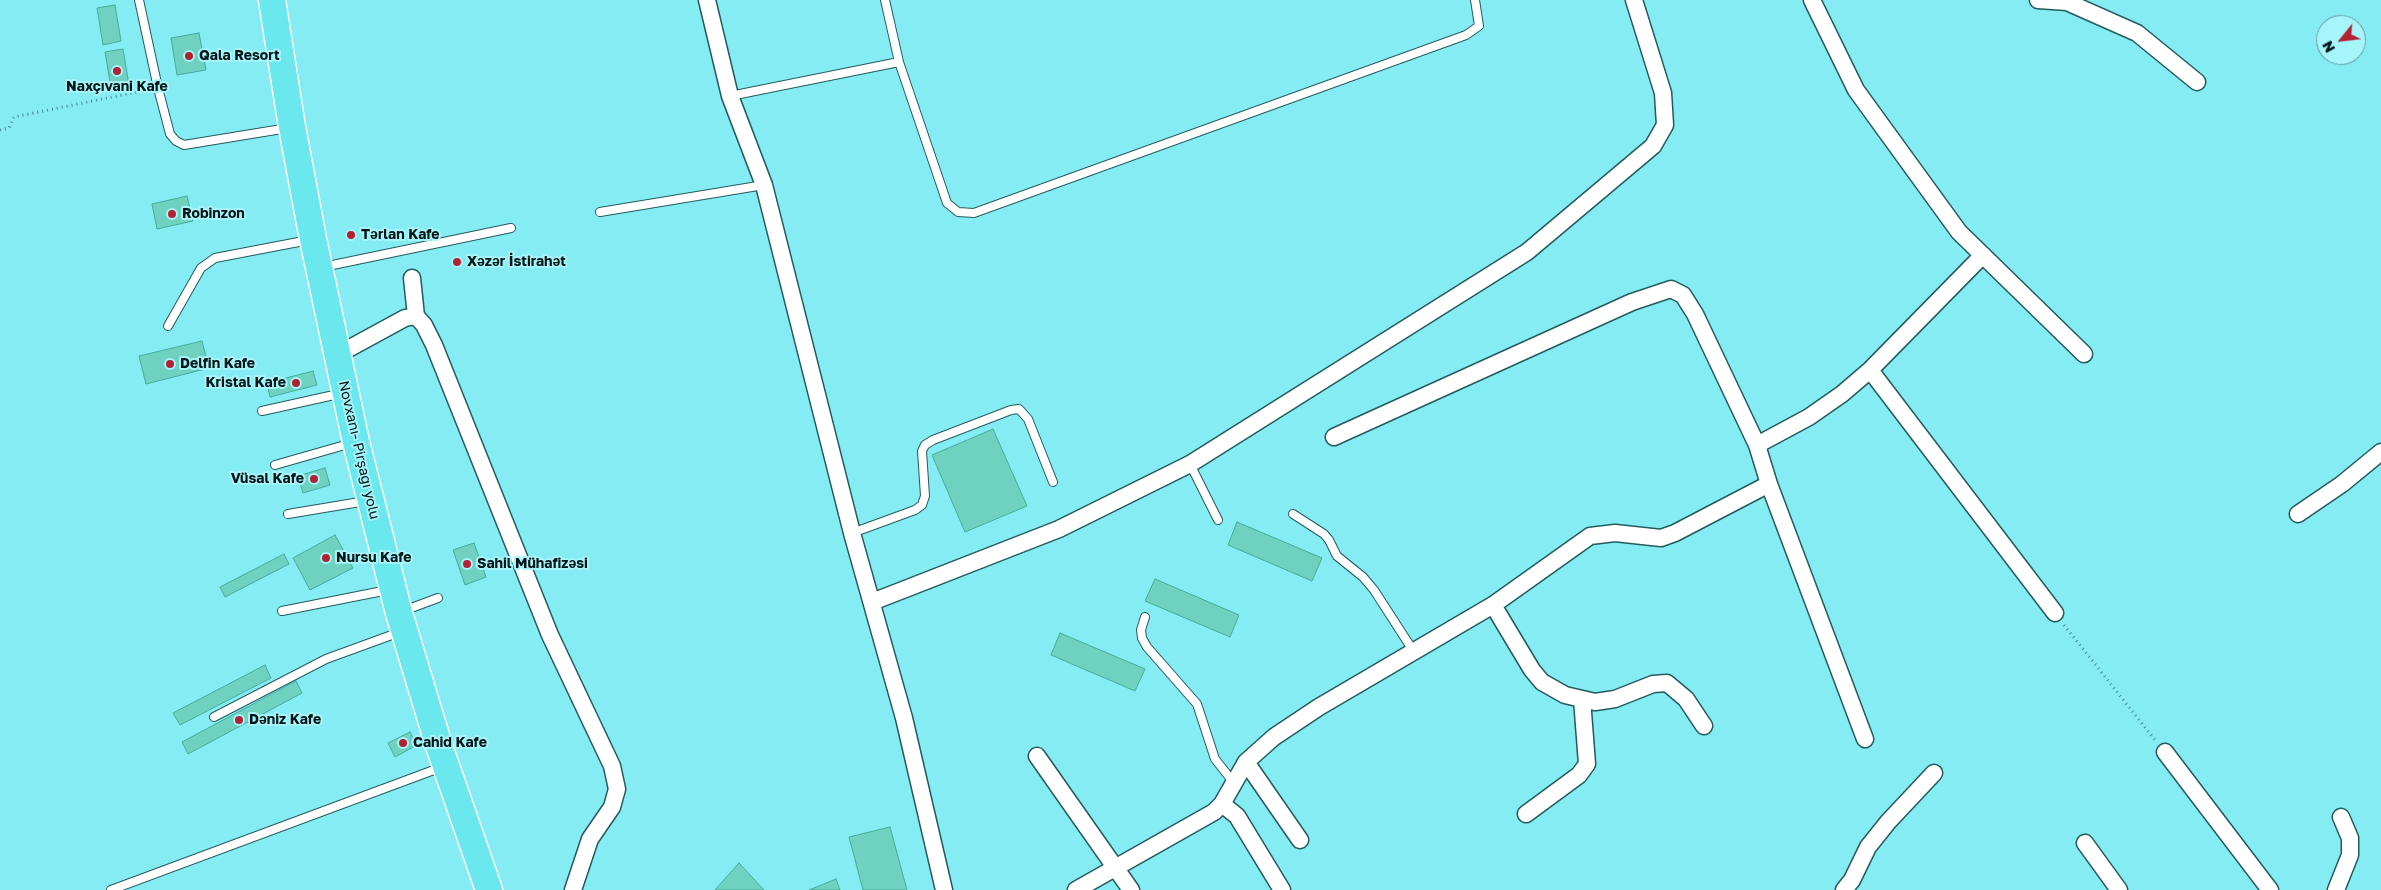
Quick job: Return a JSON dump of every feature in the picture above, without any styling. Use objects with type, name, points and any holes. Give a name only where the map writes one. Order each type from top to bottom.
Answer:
[{"type":"main road","name":"Novxanı- Pirşağı yolu","points":[[272,0],[292,127],[313,239],[356,442],[398,611],[446,765],[489,890]]},
{"type":"street","points":[[707,0],[730,96],[764,184],[852,532],[913,753],[944,890]]},
{"type":"street","points":[[872,602],[1059,529],[1190,464],[1527,252],[1653,146],[1665,124],[1662,94],[1634,0]]},
{"type":"street","points":[[1812,0],[1856,90],[1958,232],[2084,354]]},
{"type":"street","points":[[2038,0],[2067,2],[2137,33],[2198,82]]},
{"type":"street","points":[[1757,445],[1809,417],[1842,394],[1870,370],[1983,255]]},
{"type":"street","points":[[412,278],[416,316],[424,325],[434,345],[550,635],[612,766],[616,789],[612,807],[590,839],[573,890]]},
{"type":"street","points":[[1334,437],[1632,302],[1671,289],[1684,296],[1695,314],[1757,445],[1769,484],[1865,739]]},
{"type":"street","points":[[337,354],[405,318],[416,316]]},
{"type":"street","points":[[1870,370],[2055,613]]},
{"type":"street","points":[[2298,514],[2342,484],[2381,452]]},
{"type":"street","points":[[1076,890],[1205,818],[1222,804],[1246,762],[1274,737],[1312,712],[1493,605],[1590,536],[1615,533],[1661,538],[1675,534],[1769,484]]},
{"type":"street","points":[[1493,605],[1532,670],[1542,682],[1565,695],[1595,702],[1615,699],[1653,684],[1667,683],[1686,699],[1704,726]]},
{"type":"street","points":[[1526,814],[1579,775],[1586,764],[1582,699]]},
{"type":"street","points":[[2164,752],[2270,890]]},
{"type":"street","points":[[1036,756],[1132,890]]},
{"type":"street","points":[[1246,762],[1300,840]]},
{"type":"street","points":[[1844,890],[1852,880],[1868,847],[1888,822],[1934,773]]},
{"type":"street","points":[[1222,804],[1236,816],[1282,890]]},
{"type":"street","points":[[2336,890],[2350,855],[2350,838],[2341,816]]},
{"type":"street","points":[[2085,844],[2119,890]]},
{"type":"lane","points":[[139,0],[170,134],[176,140],[184,145],[292,127]]},
{"type":"lane","points":[[885,0],[899,62],[947,203],[958,212],[974,212],[1466,35],[1479,26],[1475,0]]},
{"type":"lane","points":[[730,96],[899,62]]},
{"type":"lane","points":[[600,212],[764,184]]},
{"type":"lane","points":[[319,268],[511,228]]},
{"type":"lane","points":[[168,326],[201,268],[215,258],[313,239]]},
{"type":"lane","points":[[262,411],[345,392]]},
{"type":"lane","points":[[852,532],[915,510],[922,505],[925,496],[922,451],[925,445],[933,440],[1011,410],[1019,410],[1028,419],[1053,482]]},
{"type":"lane","points":[[275,465],[356,442]]},
{"type":"lane","points":[[1190,464],[1218,520]]},
{"type":"lane","points":[[288,514],[371,500]]},
{"type":"lane","points":[[1293,514],[1324,534],[1329,540],[1336,556],[1363,577],[1374,590],[1414,652]]},
{"type":"lane","points":[[214,717],[326,659],[398,611],[438,598]]},
{"type":"lane","points":[[282,611],[398,611]]},
{"type":"lane","points":[[1145,617],[1141,630],[1144,642],[1197,704],[1216,759],[1234,783]]},
{"type":"lane","points":[[111,890],[446,765]]},
{"type":"path","points":[[0,130],[9,128],[14,117],[158,88]]},
{"type":"path","points":[[2055,613],[2164,752]]},
{"type":"building","points":[[115,5],[121,41],[103,45],[97,8]]},
{"type":"building","points":[[199,33],[206,70],[177,75],[171,38]]},
{"type":"building","points":[[123,49],[129,85],[111,88],[105,52]]},
{"type":"building","points":[[187,196],[193,221],[157,229],[152,204]]},
{"type":"building","points":[[202,341],[209,368],[146,384],[139,356]]},
{"type":"building","points":[[313,371],[317,385],[270,397],[267,383]]},
{"type":"building","points":[[993,429],[1027,506],[965,532],[932,455]]},
{"type":"building","points":[[325,468],[330,485],[303,493],[298,476]]},
{"type":"building","points":[[1237,522],[1322,558],[1312,581],[1228,545]]},
{"type":"building","points":[[335,535],[353,568],[310,590],[293,558]]},
{"type":"building","points":[[474,543],[486,577],[465,585],[453,550]]},
{"type":"building","points":[[284,554],[289,564],[225,597],[220,587]]},
{"type":"building","points":[[1155,579],[1239,615],[1230,637],[1145,601]]},
{"type":"building","points":[[1060,633],[1145,669],[1135,691],[1051,655]]},
{"type":"building","points":[[265,665],[271,678],[180,725],[173,713]]},
{"type":"building","points":[[296,681],[302,693],[188,754],[182,742]]},
{"type":"building","points":[[410,732],[417,745],[395,757],[388,743]]},
{"type":"building","points":[[890,827],[907,890],[863,890],[849,837]]},
{"type":"building","points":[[739,863],[764,890],[715,890]]},
{"type":"building","points":[[836,879],[840,890],[809,890]]},
{"type":"place","name":"Qala Resort","points":[[189,56]]},
{"type":"place","name":"Naxçıvani Kafe","points":[[117,71]]},
{"type":"place","name":"Robinzon","points":[[172,214]]},
{"type":"place","name":"Tərlan Kafe","points":[[351,235]]},
{"type":"place","name":"Xəzər İstirahət","points":[[457,262]]},
{"type":"place","name":"Delfin Kafe","points":[[170,364]]},
{"type":"place","name":"Kristal Kafe","points":[[296,383]]},
{"type":"place","name":"Vüsal Kafe","points":[[314,479]]},
{"type":"place","name":"Nursu Kafe","points":[[326,558]]},
{"type":"place","name":"Sahil Mühafizəsi","points":[[467,564]]},
{"type":"place","name":"Dəniz Kafe","points":[[239,720]]},
{"type":"place","name":"Cahid Kafe","points":[[403,743]]}]
